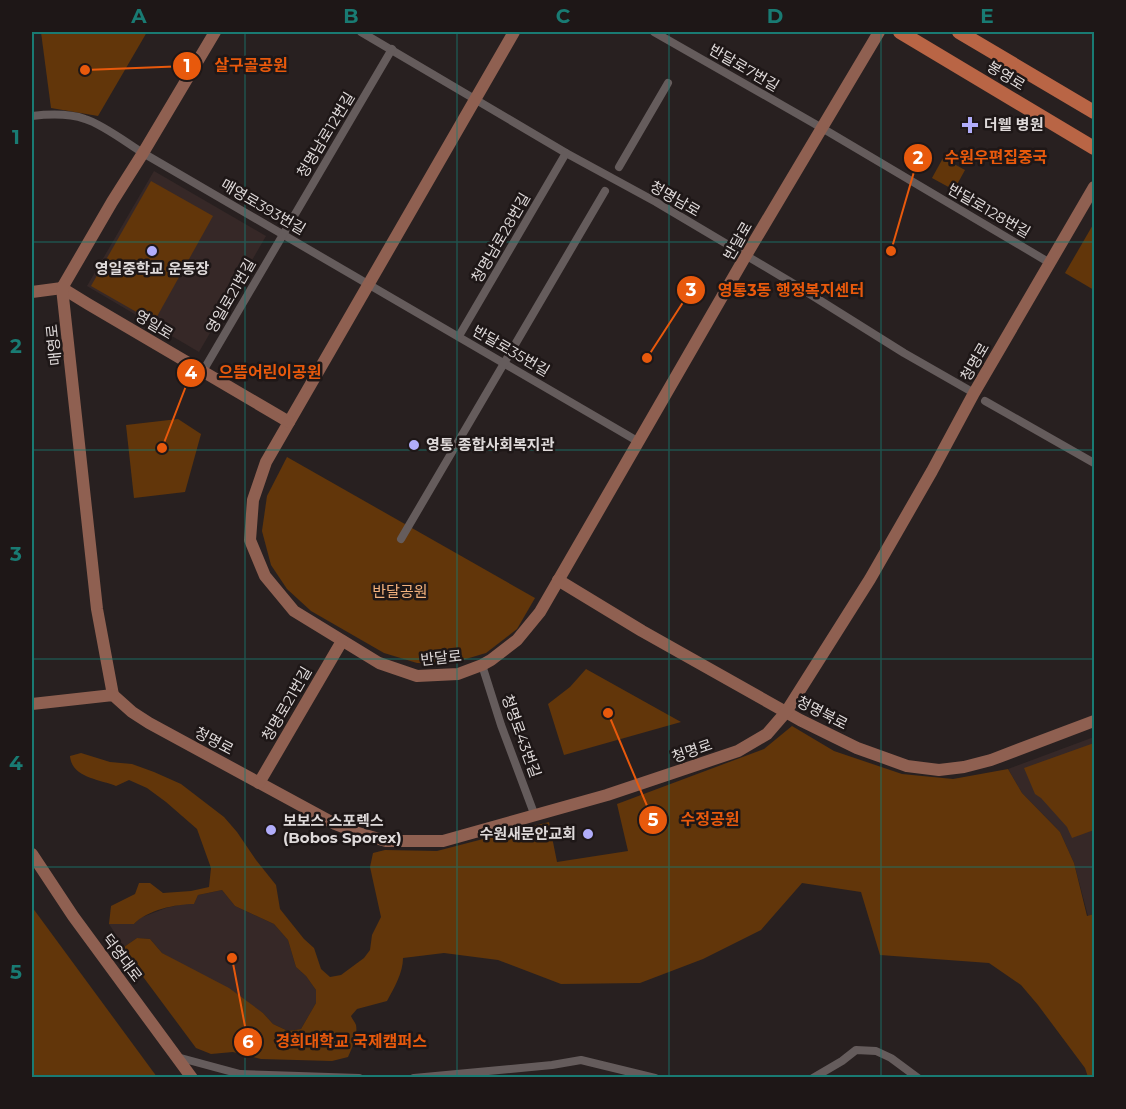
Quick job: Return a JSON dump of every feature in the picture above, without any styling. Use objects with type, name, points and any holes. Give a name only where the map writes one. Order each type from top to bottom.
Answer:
[{"type":"main road","name":"봉영로","points":[[900,32],[1095,148]]},
{"type":"main road","name":"봉영로","points":[[959,32],[1095,112]]},
{"type":"street","points":[[32,292],[62,288],[215,32]]},
{"type":"street","name":"청명남로","points":[[361,32],[566,153],[656,202],[974,393]]},
{"type":"street","name":"반달로","points":[[514,32],[266,462],[253,500],[250,540],[265,576],[294,611],[379,663],[417,676],[458,674],[492,660],[517,640],[540,612],[879,32]]},
{"type":"street","name":"반달로7번길","points":[[654,32],[822,128]]},
{"type":"street","name":"청명남로12번길","points":[[283,234],[392,49]]},
{"type":"street","points":[[619,166],[668,83]]},
{"type":"street","name":"매영로393번길","points":[[32,116],[54,114],[85,119],[369,284]]},
{"type":"street","name":"반달로128번길","points":[[822,128],[1050,263]]},
{"type":"street","name":"청명남로28번길","points":[[459,336],[566,153]]},
{"type":"street","name":"청명로","points":[[113,695],[149,723],[335,824],[386,841],[443,841],[607,795],[738,751],[766,734],[786,712],[870,579],[974,393],[1095,187]]},
{"type":"street","points":[[401,539],[605,191]]},
{"type":"street","name":"영일로21번길","points":[[203,371],[283,234]]},
{"type":"street","name":"반달로35번길","points":[[369,284],[639,442]]},
{"type":"street","name":"영일로","points":[[62,288],[289,422]]},
{"type":"street","name":"매영로","points":[[62,288],[97,609],[113,695]]},
{"type":"street","points":[[985,401],[1095,464]]},
{"type":"street","name":"청명북로","points":[[558,580],[642,631],[786,712],[857,748],[907,766],[939,770],[964,767],[991,760],[1095,721]]},
{"type":"street","name":"청명로21번길","points":[[259,783],[342,641]]},
{"type":"street","name":"청명로43번길","points":[[482,665],[501,725],[535,816]]},
{"type":"street","points":[[32,704],[113,695]]},
{"type":"street","name":"덕영대로","points":[[32,854],[73,916],[192,1077]]},
{"type":"street","points":[[813,1077],[842,1061],[856,1050],[876,1051],[891,1058],[918,1077]]},
{"type":"street","points":[[177,1057],[240,1076],[359,1077]]},
{"type":"street","points":[[414,1077],[552,1065],[581,1060],[655,1077]]},
{"type":"shaded area","points":[[154,171],[266,236],[199,352],[87,286]]},
{"type":"shaded area","points":[[1094,737],[1094,914],[1088,916],[1074,863],[1060,832],[1022,793],[1008,769]]},
{"type":"shaded area","points":[[222,890],[235,906],[274,924],[288,940],[296,967],[316,990],[316,1003],[301,1029],[288,1031],[273,1024],[263,1013],[162,953],[150,939],[137,938],[124,947],[109,924],[134,924],[140,918],[166,908],[194,904],[198,895]]},
{"type":"green space","points":[[41,32],[147,32],[98,116],[51,108]]},
{"type":"green space","points":[[943,158],[965,170],[954,190],[932,178]]},
{"type":"green space","name":"영일중학교 운동장","points":[[151,181],[213,216],[154,322],[91,286]]},
{"type":"green space","points":[[1094,223],[1094,290],[1065,273]]},
{"type":"green space","points":[[178,419],[201,434],[185,492],[134,498],[126,425]]},
{"type":"green space","name":"반달공원","points":[[287,457],[535,598],[517,629],[486,653],[449,664],[417,663],[384,653],[311,611],[287,589],[271,565],[262,531],[267,496]]},
{"type":"green space","points":[[586,669],[681,722],[564,755],[548,704],[570,687]]},
{"type":"green space","points":[[792,726],[834,751],[902,774],[953,779],[1008,769],[1022,793],[1060,832],[1074,863],[1087,916],[1094,914],[1094,1077],[1088,1077],[1085,1068],[1021,985],[989,963],[880,955],[861,892],[802,883],[761,930],[703,959],[640,983],[561,984],[498,960],[444,953],[403,958],[400,975],[387,1001],[357,1009],[351,1016],[356,1025],[356,1033],[348,1057],[332,1061],[261,1059],[233,1052],[211,1054],[196,1048],[141,974],[124,947],[137,938],[150,939],[162,953],[229,988],[263,1013],[273,1024],[288,1031],[301,1029],[316,1003],[316,990],[296,967],[288,940],[274,924],[235,906],[222,890],[198,895],[194,904],[179,905],[146,915],[134,924],[109,924],[111,906],[135,894],[139,883],[150,883],[163,893],[191,891],[209,887],[211,868],[197,829],[166,802],[147,788],[129,780],[116,786],[87,777],[76,769],[70,756],[81,753],[110,762],[132,764],[154,772],[181,784],[224,817],[276,885],[280,909],[314,948],[321,969],[330,977],[341,975],[364,958],[370,950],[372,935],[381,917],[370,867],[373,853],[385,850],[437,851],[549,822],[557,862],[628,851],[617,804],[764,749]]},
{"type":"green space","points":[[1094,743],[1094,830],[1072,838],[1067,827],[1035,794],[1024,768]]},
{"type":"green space","points":[[32,907],[157,1077],[32,1077]]},
{"type":"place","name":"살구골공원","points":[[85,70]]},
{"type":"place","name":"더웰 병원","points":[[970,125]]},
{"type":"place","name":"영일중학교 운동장","points":[[152,251]]},
{"type":"place","name":"수원우편집중국","points":[[891,251]]},
{"type":"place","name":"영통3동 행정복지센터","points":[[647,358]]},
{"type":"place","name":"영통 종합사회복지관","points":[[414,445]]},
{"type":"place","name":"으뜸어린이공원","points":[[162,448]]},
{"type":"place","name":"수정공원","points":[[608,713]]},
{"type":"place","name":"보보스 스포렉스 (Bobos Sporex)","points":[[271,830]]},
{"type":"place","name":"수원새문안교회","points":[[588,834]]},
{"type":"place","name":"경희대학교 국제캠퍼스","points":[[232,958]]}]
